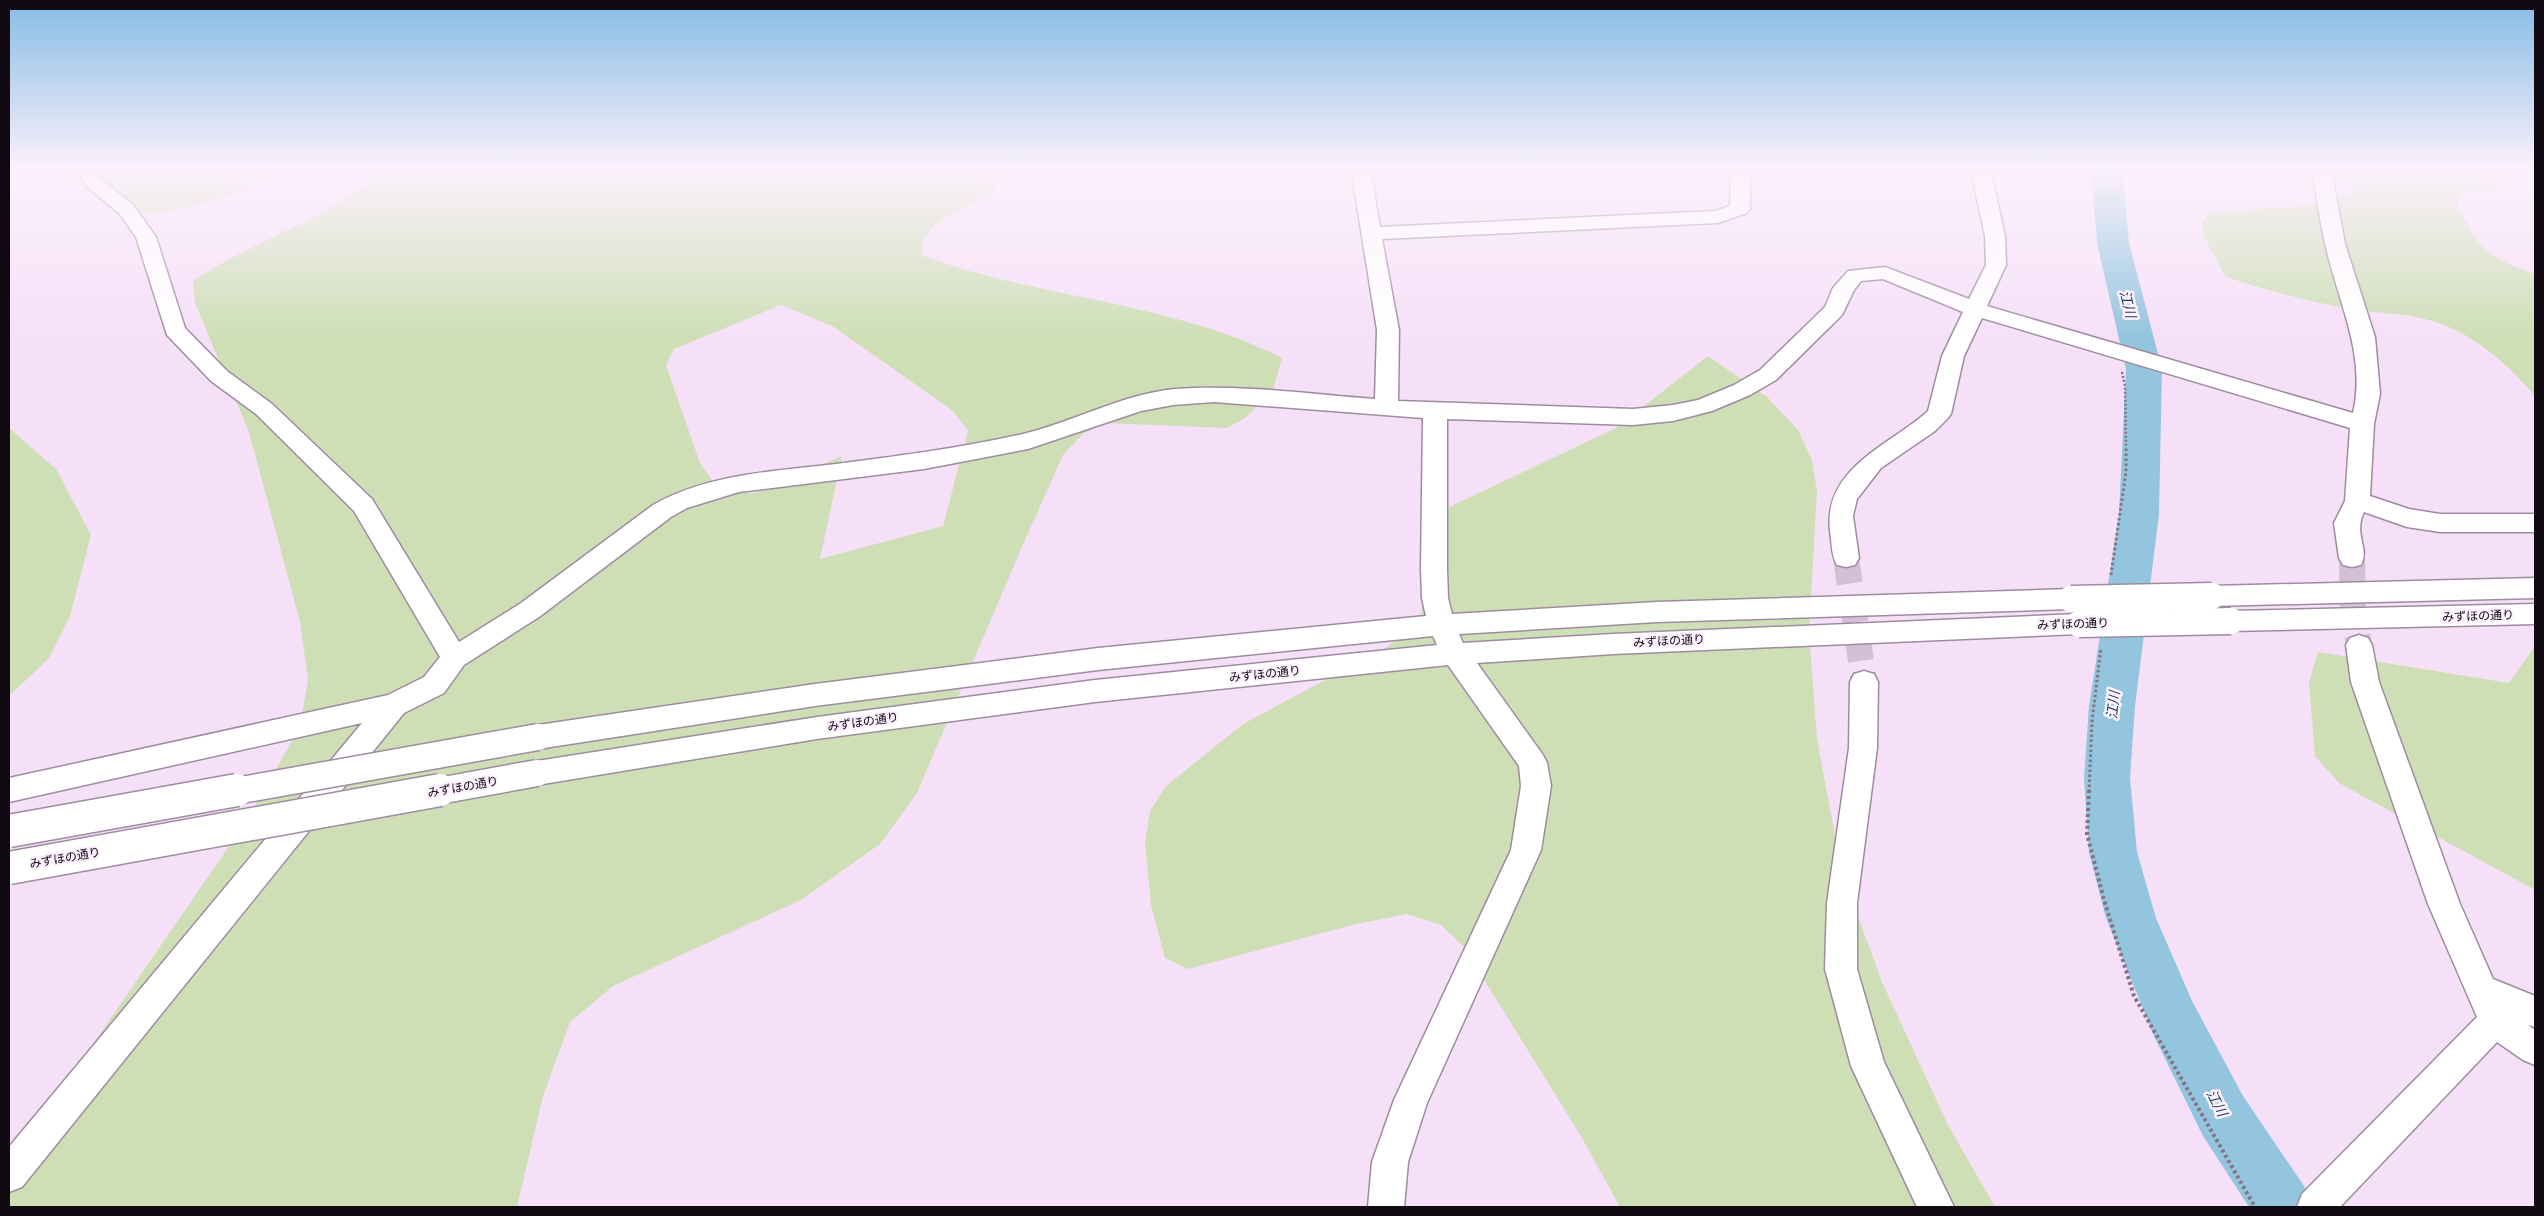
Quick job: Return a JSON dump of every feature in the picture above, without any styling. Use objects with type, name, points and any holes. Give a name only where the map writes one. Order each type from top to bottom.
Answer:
[{"type":"street","points":[[137,225],[146,237],[175,330],[219,376],[264,409],[363,505],[418,594],[454,658]]},
{"type":"street","points":[[1370,225],[1388,330],[1386,408]]},
{"type":"street","points":[[1371,233],[1550,225]]},
{"type":"street","points":[[1846,558],[1841,516],[1845,497],[1873,462],[1927,426],[1939,414],[1953,356],[1996,265],[1993,225]]},
{"type":"street","points":[[2331,225],[2334,244],[2364,337],[2369,394],[2362,424],[2357,501],[2346,523],[2352,558]]},
{"type":"street","points":[[9,790],[394,705],[434,685],[454,658],[530,610],[662,511],[678,502],[739,484],[924,461],[1028,441],[1137,404],[1172,397],[1214,395],[1435,411],[1633,417],[1673,414],[1704,406],[1742,390],[1768,375],[1834,310],[1844,288],[1855,274],[1885,273],[1975,309],[2362,424]]},
{"type":"street","points":[[1386,1207],[1390,1162],[1411,1100],[1526,850],[1536,786],[1533,763],[1455,654],[1441,625],[1435,598],[1434,569],[1435,411]]},
{"type":"street","points":[[2357,501],[2407,518],[2440,523],[2535,522]]},
{"type":"street","name":"みずほの通り","points":[[9,868],[537,773],[817,728],[1095,691],[1455,654],[2075,612],[2212,596],[2535,588]]},
{"type":"street","name":"みずほの通り","points":[[9,831],[538,737],[815,695],[1098,659],[1441,625],[1657,612],[2075,612],[2232,621],[2535,614]]},
{"type":"street","points":[[2359,645],[2365,682],[2441,895],[2495,1021],[2535,1049]]},
{"type":"street","points":[[1864,682],[1863,748],[1842,903],[1841,969],[1868,1066],[1936,1207]]},
{"type":"street","points":[[9,1174],[394,705]]},
{"type":"street","points":[[2482,990],[2535,1012]]},
{"type":"street","points":[[2315,1207],[2495,1021]]},
{"type":"path","points":[[2110,583],[2126,472],[2125,386],[2116,351]]},
{"type":"path","points":[[2102,642],[2092,721],[2087,834],[2104,900],[2134,996],[2256,1207]]},
{"type":"green space","points":[[297,225],[934,225],[923,239],[921,255],[1011,282],[1195,324],[1239,339],[1282,358],[1272,393],[1244,419],[1227,428],[1105,423],[1083,434],[1063,455],[917,793],[880,844],[801,900],[613,986],[570,1022],[543,1096],[517,1207],[9,1207],[9,1166],[245,823],[300,727],[308,679],[300,622],[249,432],[195,303],[193,281],[241,253]],"holes":[[[781,305],[834,327],[953,411],[968,431],[943,526],[820,559],[842,456],[755,493],[721,493],[700,463],[666,365],[674,349]]]},
{"type":"green space","points":[[2202,225],[2468,225],[2479,242],[2495,257],[2535,274],[2535,396],[2498,359],[2470,338],[2454,329],[2412,316],[2320,303],[2226,277],[2204,237]]},
{"type":"green space","points":[[1708,356],[1767,397],[1798,430],[1812,460],[1817,491],[1809,631],[1817,739],[1842,873],[1882,982],[1948,1125],[1995,1207],[1620,1207],[1582,1138],[1464,947],[1441,925],[1407,914],[1352,925],[1188,969],[1165,958],[1151,905],[1145,843],[1150,811],[1166,786],[1243,724],[1387,647],[1421,620],[1426,525],[1443,510],[1616,428]]},
{"type":"green space","points":[[9,428],[56,469],[91,535],[70,616],[49,658],[9,696]]},
{"type":"green space","points":[[2535,646],[2535,890],[2339,783],[2315,756],[2309,682],[2318,652],[2509,683]]},
{"type":"waterway","name":"江川","points":[[2111,225],[2113,243],[2144,369],[2139,514],[2112,706],[2107,778],[2113,852],[2131,918],[2173,1018],[2223,1116],[2283,1207]]},
{"type":"tunnel","points":[[1846,558],[1864,682]]},
{"type":"tunnel","points":[[2352,558],[2353,610],[2359,645]]}]
